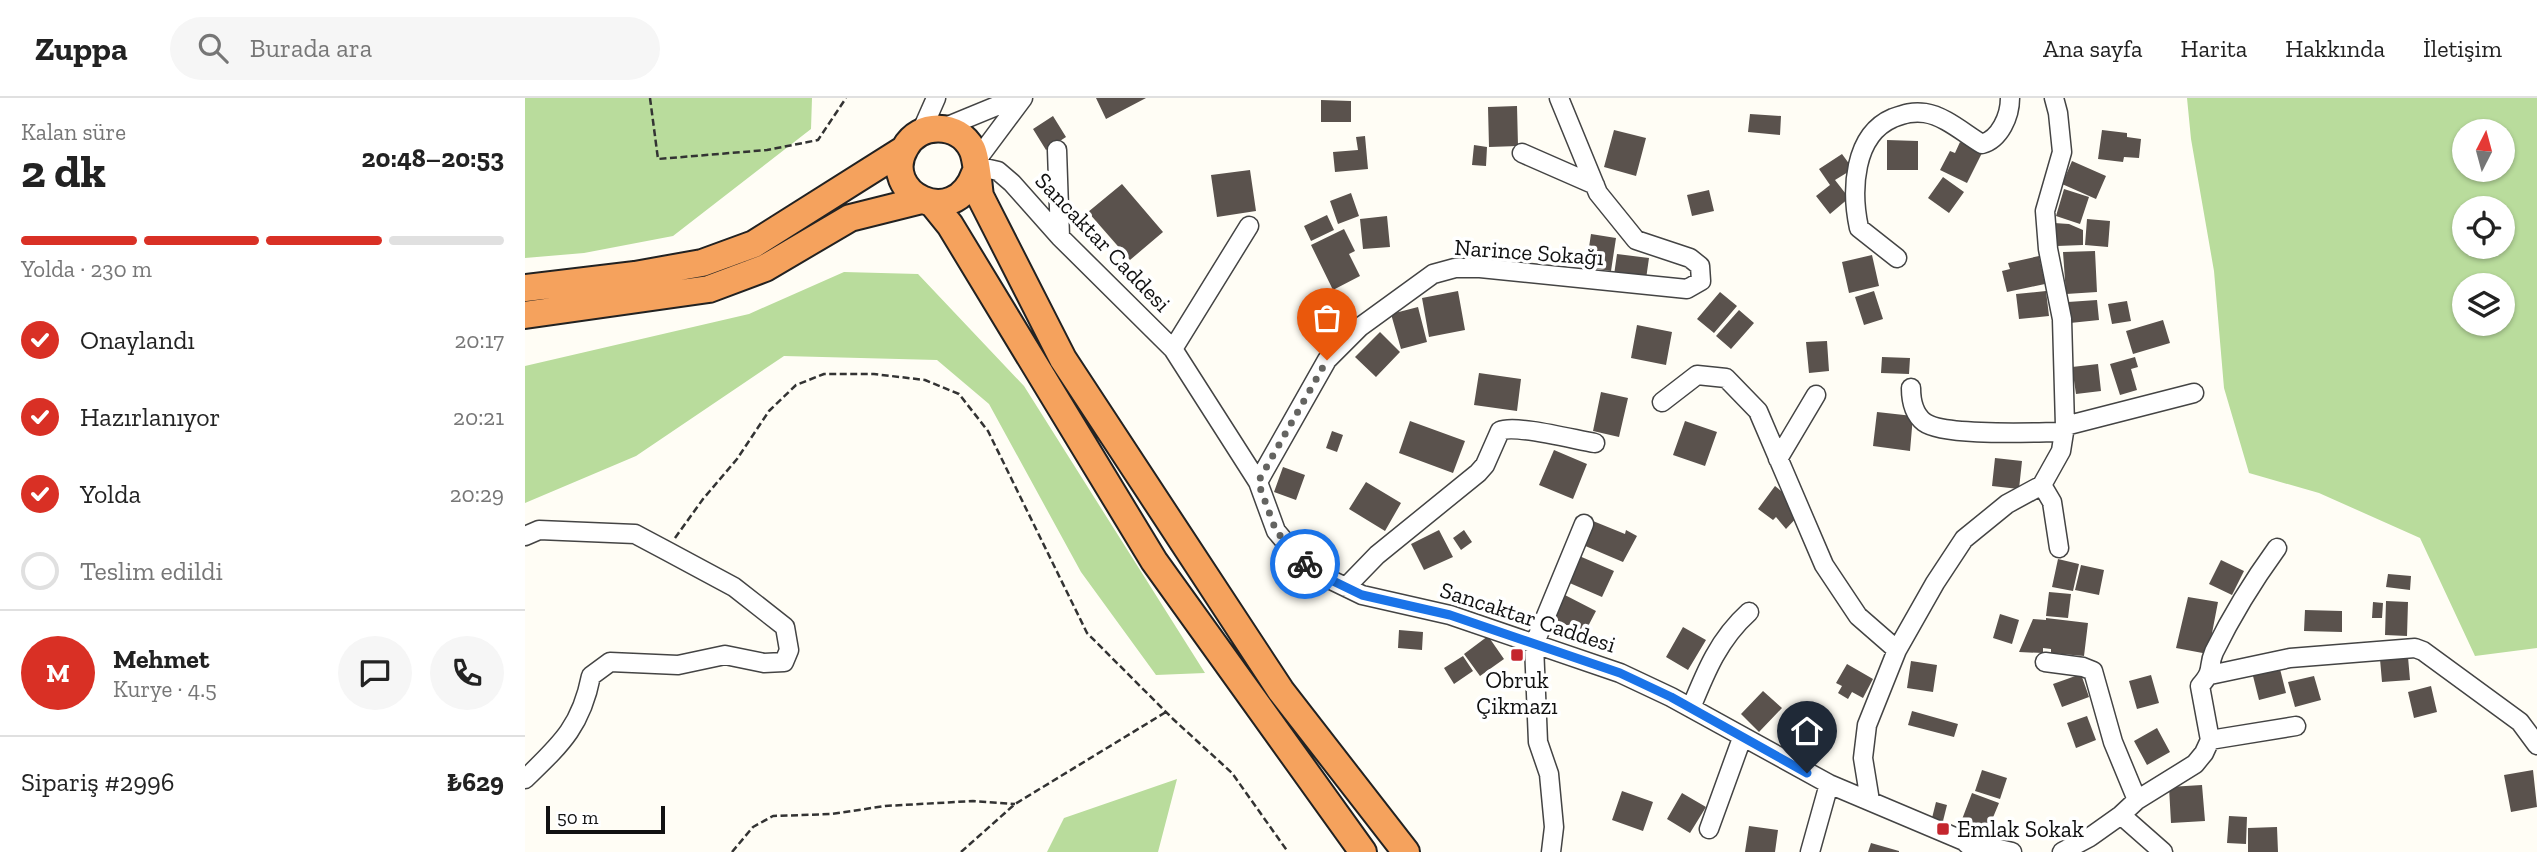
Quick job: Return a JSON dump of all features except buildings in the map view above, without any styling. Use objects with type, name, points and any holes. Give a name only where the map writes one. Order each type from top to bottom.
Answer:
[{"type":"highway","points":[[926,119],[955,132],[965,139],[972,149],[981,196],[1063,359],[1280,691],[1406,852]]},
{"type":"highway","points":[[926,119],[900,161],[904,184],[912,194],[927,202],[950,225],[1154,561],[1363,852]]},
{"type":"highway","points":[[525,285],[635,275],[702,263],[754,244],[926,119]]},
{"type":"highway","points":[[525,315],[709,289],[765,268],[850,218],[927,202],[944,204],[965,193],[976,167]]},
{"type":"street","points":[[926,119],[1016,98]]},
{"type":"street","points":[[976,167],[1023,98]]},
{"type":"street","name":"Narince Sokağı","points":[[1258,482],[1327,360],[1360,327],[1433,274],[1455,268],[1480,268],[1687,289],[1701,281],[1700,266],[1690,258],[1636,240],[1598,193],[1559,98]]},
{"type":"street","points":[[1897,258],[1859,228],[1857,174],[1863,145],[1875,129],[1909,112],[1933,115],[1982,144],[1990,142],[2005,121],[2010,98]]},
{"type":"street","points":[[1870,802],[1863,758],[1867,725],[1897,650],[1935,583],[1965,539],[2007,504],[2042,485],[2061,452],[2065,429],[2062,319],[2048,248],[2045,211],[2062,152],[2058,113],[2053,98]]},
{"type":"street","points":[[1057,150],[1061,237]]},
{"type":"street","points":[[1522,153],[1595,185]]},
{"type":"street","name":"Sancaktar Caddesi","points":[[976,167],[998,171],[1173,349],[1258,482],[1276,531],[1304,564],[1362,595],[1450,615],[1620,673],[1691,708],[1829,784],[1970,847],[2012,852]]},
{"type":"street","points":[[1173,349],[1249,226]]},
{"type":"street","points":[[1662,402],[1697,375],[1726,378],[1758,411],[1824,565],[1858,616],[1897,650]]},
{"type":"street","points":[[1910,388],[1911,403],[1924,422],[1941,428],[2011,433],[2065,429],[2194,393]]},
{"type":"street","points":[[1778,459],[1816,395]]},
{"type":"street","points":[[1346,587],[1377,555],[1478,473],[1485,465],[1500,431],[1505,428],[1595,443]]},
{"type":"street","points":[[2042,485],[2052,502],[2059,548]]},
{"type":"street","points":[[1551,852],[1554,827],[1552,801],[1549,774],[1538,742],[1534,645],[1584,524]]},
{"type":"street","points":[[525,536],[539,530],[635,534],[734,587],[785,626],[789,650],[784,662],[764,663],[725,655],[678,665],[610,662],[591,676],[587,699],[565,740],[525,779]]},
{"type":"street","points":[[2210,675],[2212,656],[2248,588],[2277,548]]},
{"type":"street","points":[[1691,708],[1709,662],[1733,627],[1749,612]]},
{"type":"street","points":[[2063,852],[2121,815],[2137,800],[2195,764],[2204,754],[2210,740],[2200,686],[2210,675],[2290,658],[2415,648],[2423,651],[2521,722],[2537,745]]},
{"type":"street","points":[[2045,662],[2093,671],[2113,742],[2137,800]]},
{"type":"street","points":[[2210,740],[2296,726]]},
{"type":"street","points":[[1709,829],[1742,738]]},
{"type":"street","points":[[1810,852],[1829,784]]},
{"type":"street","points":[[2121,815],[2163,852]]},
{"type":"path","points":[[650,98],[658,159],[767,150],[818,140],[846,98]]},
{"type":"path","points":[[667,551],[702,499],[737,459],[769,411],[796,385],[824,374],[874,374],[925,380],[959,394],[988,431],[1087,633],[1232,773],[1288,852]]},
{"type":"path","points":[[961,852],[1015,804],[1166,712]]},
{"type":"path","points":[[732,852],[753,827],[773,816],[832,814],[885,806],[973,801],[1015,804]]},
{"type":"green space","points":[[525,98],[812,98],[811,129],[673,236],[584,253],[525,258]]},
{"type":"green space","points":[[2187,98],[2537,98],[2537,648],[2475,656],[2420,538],[2319,493],[2249,473],[2224,388],[2214,271],[2191,139]]},
{"type":"green space","points":[[844,272],[918,274],[1024,386],[1205,673],[1156,675],[1081,572],[989,404],[937,360],[784,356],[636,456],[525,503],[525,366],[749,314]]},
{"type":"green space","points":[[1177,779],[1158,852],[1047,852],[1064,818]]},
{"type":"way so far","points":[[1305,564],[1276,531],[1258,482],[1327,360]]},
{"type":"place","name":"Obruk Çikmazı","points":[[1517,655]]},
{"type":"place","name":"Emlak Sokak","points":[[1943,829]]},
{"type":"route","points":[[1305,564],[1362,595],[1450,615],[1620,673],[1671,697],[1807,773]]}]
